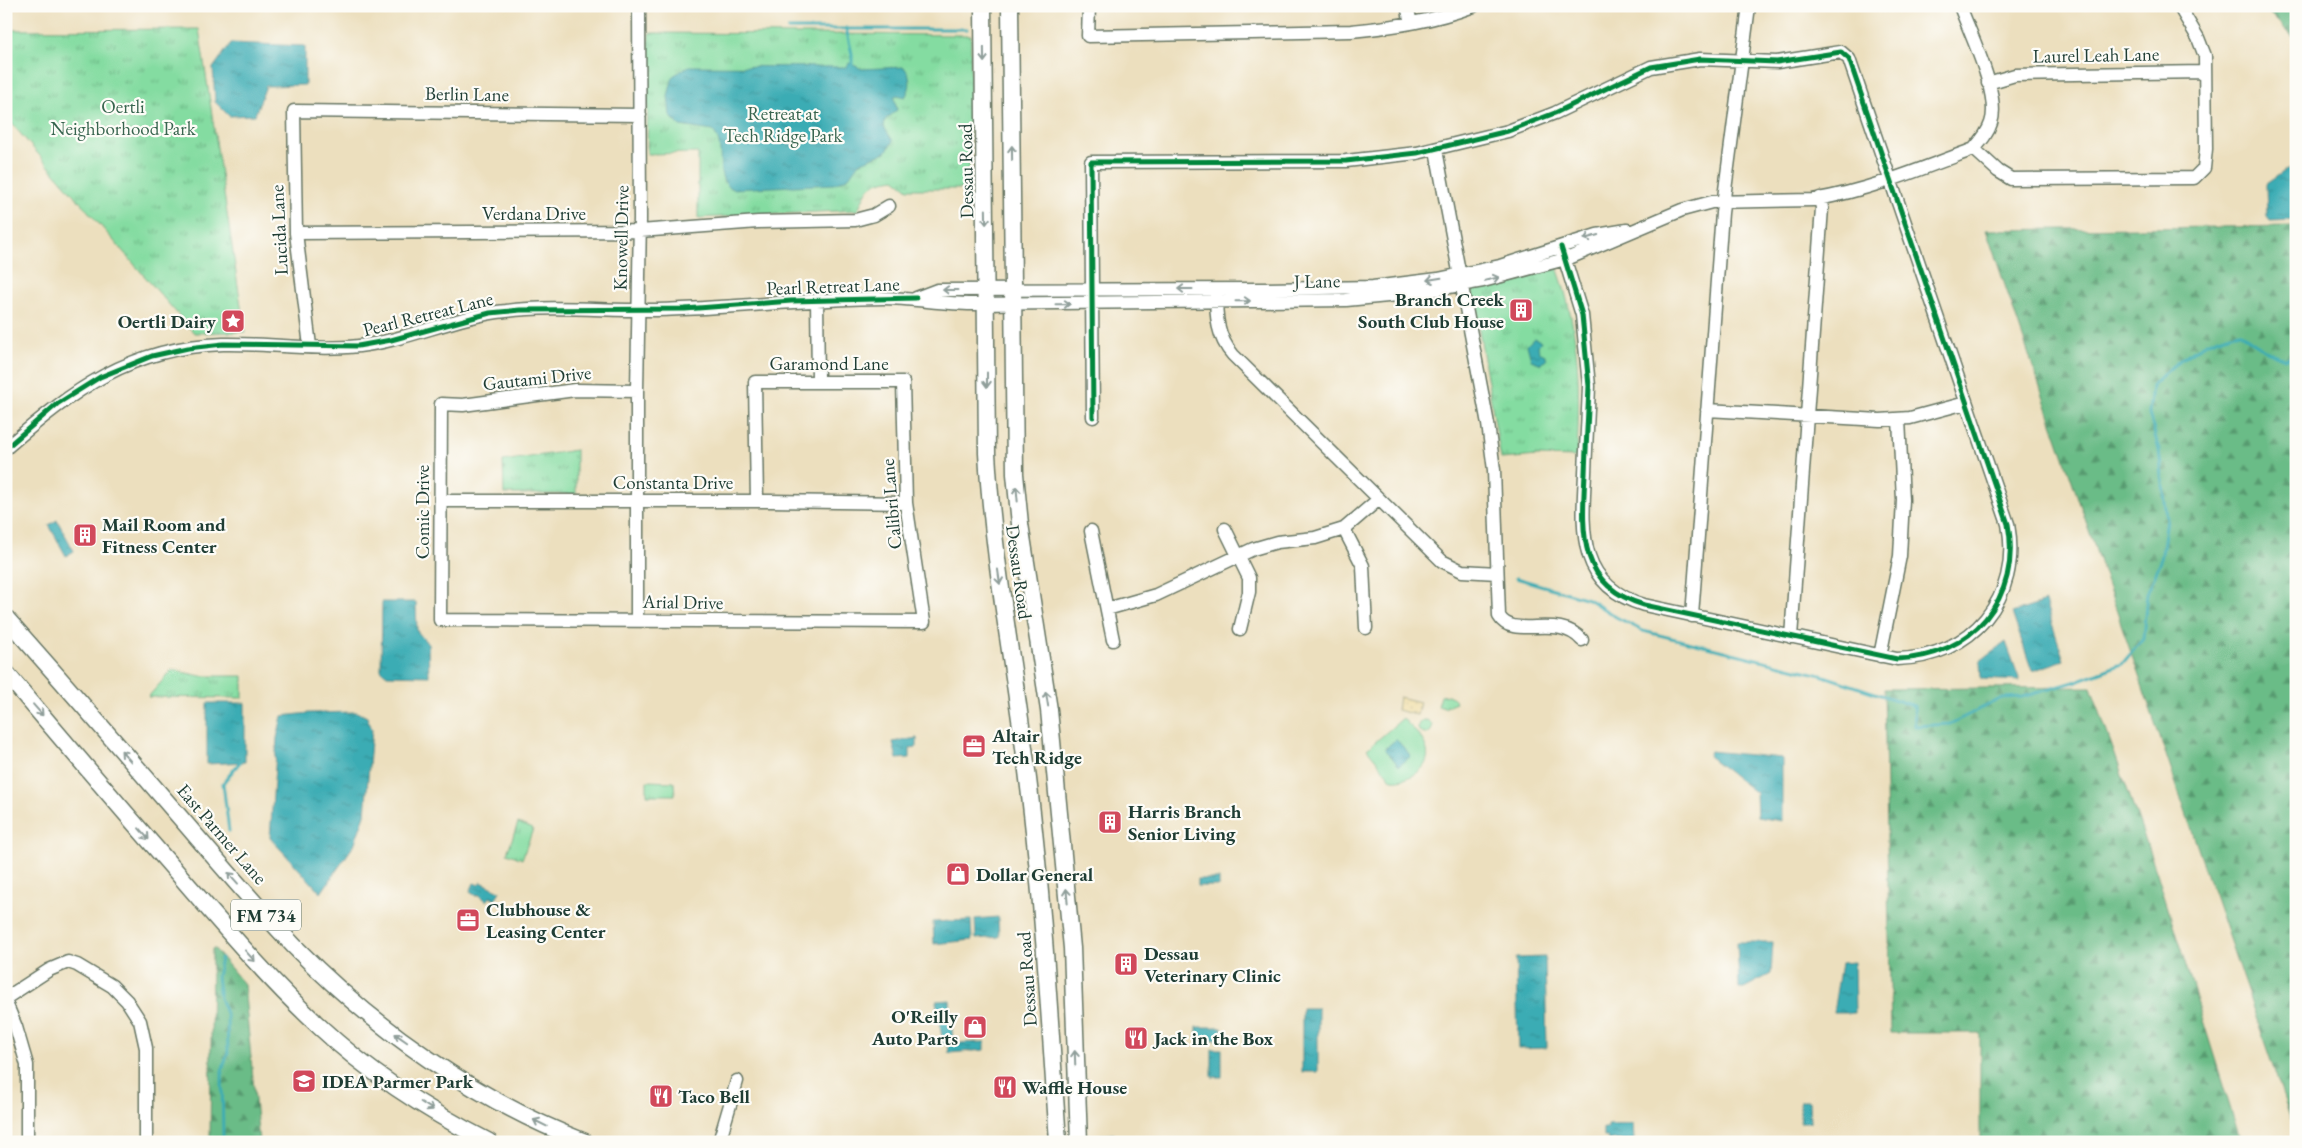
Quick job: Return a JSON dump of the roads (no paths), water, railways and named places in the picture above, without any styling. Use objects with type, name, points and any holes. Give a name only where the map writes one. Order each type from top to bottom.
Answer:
[{"type":"main road","name":"Dessau Road","points":[[983,6],[987,453],[995,548],[1023,735],[1045,951],[1058,1142]]},
{"type":"main road","name":"Dessau Road","points":[[1010,6],[1015,474],[1023,542],[1049,710],[1072,948],[1079,1142]]},
{"type":"main road","points":[[995,548],[1023,542]]},
{"type":"main road","name":"East Parmer Lane","points":[[6,618],[232,877],[295,946],[349,997],[394,1034],[442,1067],[543,1125],[585,1142]]},
{"type":"main road","name":"FM 734","points":[[6,673],[230,933],[276,984],[321,1029],[371,1068],[417,1100],[489,1142]]},
{"type":"main road","points":[[1045,951],[1072,948]]},
{"type":"street","name":"Knowell Drive","points":[[637,620],[636,391],[640,231],[638,6]]},
{"type":"street","points":[[1089,6],[1088,36],[1308,34],[1351,31],[1411,23],[1474,6]]},
{"type":"street","points":[[1407,6],[1411,23]]},
{"type":"street","points":[[1692,616],[1724,201],[1749,6]]},
{"type":"street","points":[[1960,6],[1988,83],[1993,105],[1992,122],[1982,140],[1974,149],[1998,171],[2011,178],[2194,178],[2204,168],[2205,56],[2198,38],[2179,6]]},
{"type":"street","points":[[1093,417],[1091,162],[1346,161],[1436,150],[1524,125],[1650,67],[1700,58],[1777,62],[1834,52],[1847,55],[2008,524],[2011,558],[2005,587],[1979,628],[1952,646],[1914,659],[1880,656],[1644,606],[1622,596],[1598,574],[1585,548],[1583,518],[1590,386],[1582,314],[1563,253]]},
{"type":"street","name":"Laurel Leah Lane","points":[[1988,83],[2015,75],[2205,72]]},
{"type":"street","name":"Berlin Lane","points":[[294,111],[640,115]]},
{"type":"street","name":"Lucida Lane","points":[[294,111],[296,232],[310,346]]},
{"type":"street","name":"J Lane","points":[[1014,297],[1092,289],[1216,295],[1380,298],[1461,280],[1500,266],[1563,253],[1597,235],[1639,228],[1682,210],[1724,201],[1820,198],[1862,190],[1891,181],[1974,149]]},
{"type":"street","points":[[1436,150],[1488,424],[1494,470],[1500,616],[1507,625],[1559,626],[1576,633],[1582,640]]},
{"type":"street","points":[[1791,637],[1820,198]]},
{"type":"street","name":"Verdana Drive","points":[[296,232],[640,231],[758,222],[855,220],[874,216],[889,206]]},
{"type":"street","name":"Pearl Retreat Lane","points":[[6,448],[70,395],[116,369],[152,356],[188,348],[222,344],[310,346],[374,344],[504,311],[639,310],[817,300],[916,298],[937,290],[986,297],[1014,297]]},
{"type":"street","name":"J Lane","points":[[1014,297],[1092,303],[1216,295]]},
{"type":"street","points":[[1216,295],[1217,322],[1229,350],[1379,499],[1433,552],[1453,567],[1470,573],[1497,573]]},
{"type":"street","points":[[817,300],[818,381]]},
{"type":"street","name":"Garamond Lane","points":[[757,501],[754,382],[903,382]]},
{"type":"street","name":"Calibri Lane","points":[[903,382],[906,503],[924,622]]},
{"type":"street","name":"Gautami Drive","points":[[441,404],[463,405],[575,390],[636,391]]},
{"type":"street","points":[[1707,410],[1861,421],[1899,420],[1935,413],[1966,403]]},
{"type":"street","name":"Comic Drive","points":[[440,620],[441,404]]},
{"type":"street","points":[[1880,656],[1900,556],[1903,500],[1899,420]]},
{"type":"street","points":[[1107,610],[1156,595],[1236,555],[1276,542],[1315,538],[1344,529],[1379,499]]},
{"type":"street","name":"Constanta Drive","points":[[441,501],[906,503]]},
{"type":"street","points":[[1225,529],[1236,555],[1249,578],[1250,586],[1240,629]]},
{"type":"street","points":[[1344,529],[1363,566],[1366,628]]},
{"type":"street","points":[[1091,531],[1113,640]]},
{"type":"street","name":"Arial Drive","points":[[440,620],[924,622]]},
{"type":"street","points":[[6,998],[49,970],[68,962],[77,965],[120,992],[136,1013],[145,1039],[146,1142]]},
{"type":"street","points":[[6,1003],[16,1027],[27,1065],[27,1142]]},
{"type":"street","points":[[719,1142],[737,1081]]},
{"type":"water","points":[[231,43],[305,46],[305,85],[266,86],[255,115],[229,116],[215,102],[213,68]]},
{"type":"water","points":[[849,63],[862,69],[904,67],[908,74],[910,85],[905,97],[897,95],[894,97],[897,110],[885,120],[884,127],[893,141],[886,152],[859,163],[849,177],[834,184],[733,189],[726,184],[723,178],[719,146],[713,131],[680,126],[670,116],[668,96],[673,76],[689,66],[846,67]]},
{"type":"water","points":[[2296,163],[2296,220],[2270,221],[2267,217],[2266,184]]},
{"type":"water","points":[[1534,338],[1541,341],[1538,346],[1539,352],[1545,355],[1547,359],[1542,364],[1531,360],[1527,345]]},
{"type":"water","points":[[57,520],[74,551],[66,556],[49,525]]},
{"type":"water","points":[[382,602],[416,602],[417,631],[428,644],[429,676],[387,675],[381,670]]},
{"type":"water","points":[[2045,602],[2064,660],[2032,671],[2012,613]]},
{"type":"water","points":[[2006,642],[2020,681],[1981,679],[1980,661]]},
{"type":"water","points":[[207,703],[245,703],[245,762],[207,764]]},
{"type":"water","points":[[357,712],[367,717],[372,729],[365,815],[354,845],[321,893],[270,838],[277,738],[282,716],[309,713]]},
{"type":"water","points":[[917,738],[917,747],[910,748],[910,758],[897,759],[893,742]]},
{"type":"water","points":[[1396,739],[1411,756],[1399,766],[1385,749]]},
{"type":"water","points":[[1710,751],[1782,758],[1782,821],[1757,817],[1756,793],[1708,756]]},
{"type":"water","points":[[1197,879],[1219,879],[1219,886],[1197,886]]},
{"type":"water","points":[[481,882],[500,891],[495,900],[490,897],[487,901],[478,894],[476,896],[470,892],[474,883],[479,885]]},
{"type":"water","points":[[998,917],[999,937],[976,939],[975,919]]},
{"type":"water","points":[[971,920],[972,940],[934,944],[933,922]]},
{"type":"water","points":[[1737,942],[1773,942],[1771,974],[1744,988],[1739,988]]},
{"type":"water","points":[[1545,957],[1547,1048],[1518,1049],[1516,958]]},
{"type":"water","points":[[1854,962],[1855,1013],[1833,1013],[1841,963]]},
{"type":"water","points":[[950,1000],[953,1043],[985,1042],[985,1050],[949,1053],[948,1044],[943,1044],[936,1001]]},
{"type":"water","points":[[1302,1008],[1318,1008],[1318,1072],[1302,1072]]},
{"type":"water","points":[[1197,1027],[1222,1027],[1221,1040],[1197,1039]]},
{"type":"water","points":[[1212,1049],[1222,1049],[1222,1077],[1212,1077]]},
{"type":"water","points":[[1800,1101],[1809,1101],[1810,1123],[1800,1123]]},
{"type":"water","points":[[1633,1124],[1634,1140],[1608,1140],[1608,1137],[1604,1137],[1604,1128],[1608,1128],[1608,1125]]},
{"type":"water","points":[[1114,1134],[1114,1142],[1101,1142],[1100,1135]]},
{"type":"waterway","points":[[846,28],[852,54],[852,66]]},
{"type":"waterway","points":[[788,29],[967,29]]},
{"type":"waterway","points":[[1516,578],[1588,599],[1643,631],[1821,675],[1914,706],[1915,726],[1950,724],[2002,698],[2022,697],[2074,682],[2122,664],[2143,639],[2147,593],[2161,561],[2167,519],[2159,450],[2149,413],[2152,386],[2181,359],[2202,345],[2239,332],[2266,351],[2285,359],[2296,354]]},
{"type":"waterway","points":[[229,831],[223,783],[240,762]]},
{"type":"waterway","points":[[221,958],[217,977],[220,998],[227,1016],[228,1053],[222,1071],[223,1142]]},
{"type":"place","name":"Branch Creek South Club House","points":[[1521,310]]},
{"type":"place","name":"Oertli Dairy","points":[[233,321]]},
{"type":"place","name":"Mail Room and Fitness Center","points":[[85,535]]},
{"type":"place","name":"Altair Tech Ridge","points":[[974,746]]},
{"type":"place","name":"Harris Branch Senior Living","points":[[1110,822]]},
{"type":"place","name":"Dollar General","points":[[958,874]]},
{"type":"place","name":"Clubhouse & Leasing Center","points":[[468,920]]},
{"type":"place","name":"Dessau Veterinary Clinic","points":[[1126,964]]},
{"type":"place","name":"O'Reilly Auto Parts","points":[[975,1027]]},
{"type":"place","name":"Jack in the Box","points":[[1136,1038]]},
{"type":"place","name":"IDEA Parmer Park","points":[[304,1081]]},
{"type":"place","name":"Waffle House","points":[[1005,1087]]},
{"type":"place","name":"Taco Bell","points":[[661,1096]]},
{"type":"park label","name":"Oertli Neighborhood Park","points":[[123,117]]},
{"type":"park label","name":"Retreat at Tech Ridge Park","points":[[783,124]]}]
